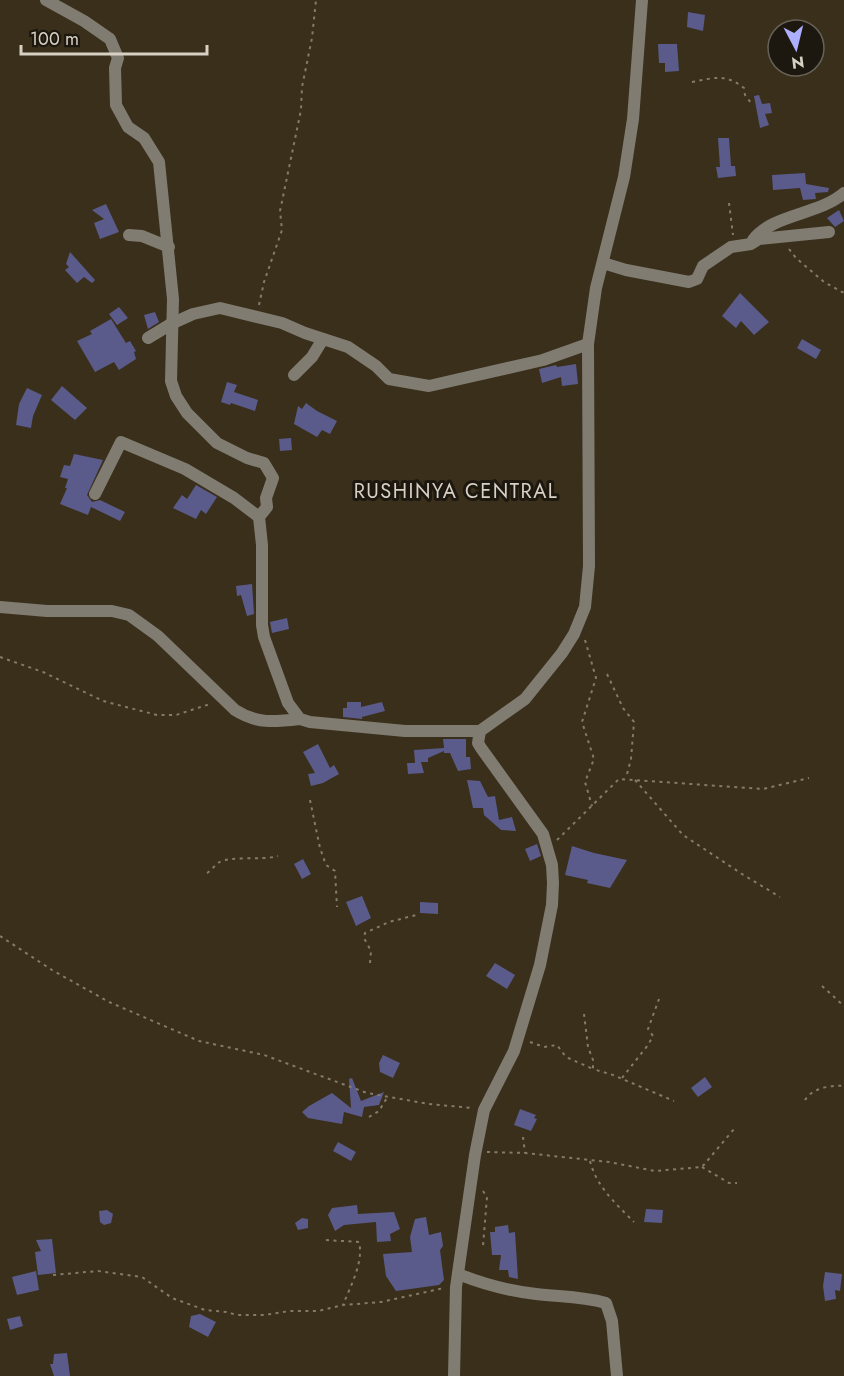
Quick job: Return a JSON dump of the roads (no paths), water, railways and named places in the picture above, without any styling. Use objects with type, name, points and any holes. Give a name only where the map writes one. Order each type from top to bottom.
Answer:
[{"type":"street","points":[[46,0],[84,21],[110,39],[118,58],[115,68],[116,105],[128,127],[144,138],[159,162],[174,299],[171,324],[171,381],[176,396],[187,413],[217,443],[247,458],[264,463],[273,478],[266,498],[267,507],[259,517],[262,545],[262,625],[264,637],[288,703],[300,719]]},
{"type":"street","points":[[0,607],[47,611],[112,611],[129,615],[158,636],[224,700],[248,718],[257,721],[300,719],[310,722],[405,731],[480,731],[525,699],[562,653],[585,607],[589,566],[588,344],[596,288],[624,177],[631,131],[642,0]]},
{"type":"street","points":[[751,244],[757,235],[767,228],[800,213],[822,207],[844,193]]},
{"type":"street","points":[[603,263],[626,270],[689,282],[698,279],[703,266],[731,247],[751,244],[759,239],[829,232]]},
{"type":"street","points":[[129,236],[142,236],[169,247]]},
{"type":"street","points":[[148,338],[193,314],[220,308],[282,323],[348,347],[376,366],[389,379],[429,386],[543,360],[588,344]]},
{"type":"street","points":[[294,375],[312,357],[323,339]]},
{"type":"street","points":[[95,494],[121,442],[194,474],[234,498],[259,517]]},
{"type":"street","points":[[453,1376],[457,1280],[475,1155],[484,1110],[517,1042],[540,965],[554,883],[549,848],[543,834],[481,748],[478,743],[480,731]]},
{"type":"street","points":[[457,1280],[537,1294],[588,1298],[606,1303],[612,1321],[617,1376]]},
{"type":"district","name":"RUSHINYA CENTRAL","points":[[456,491]]}]
